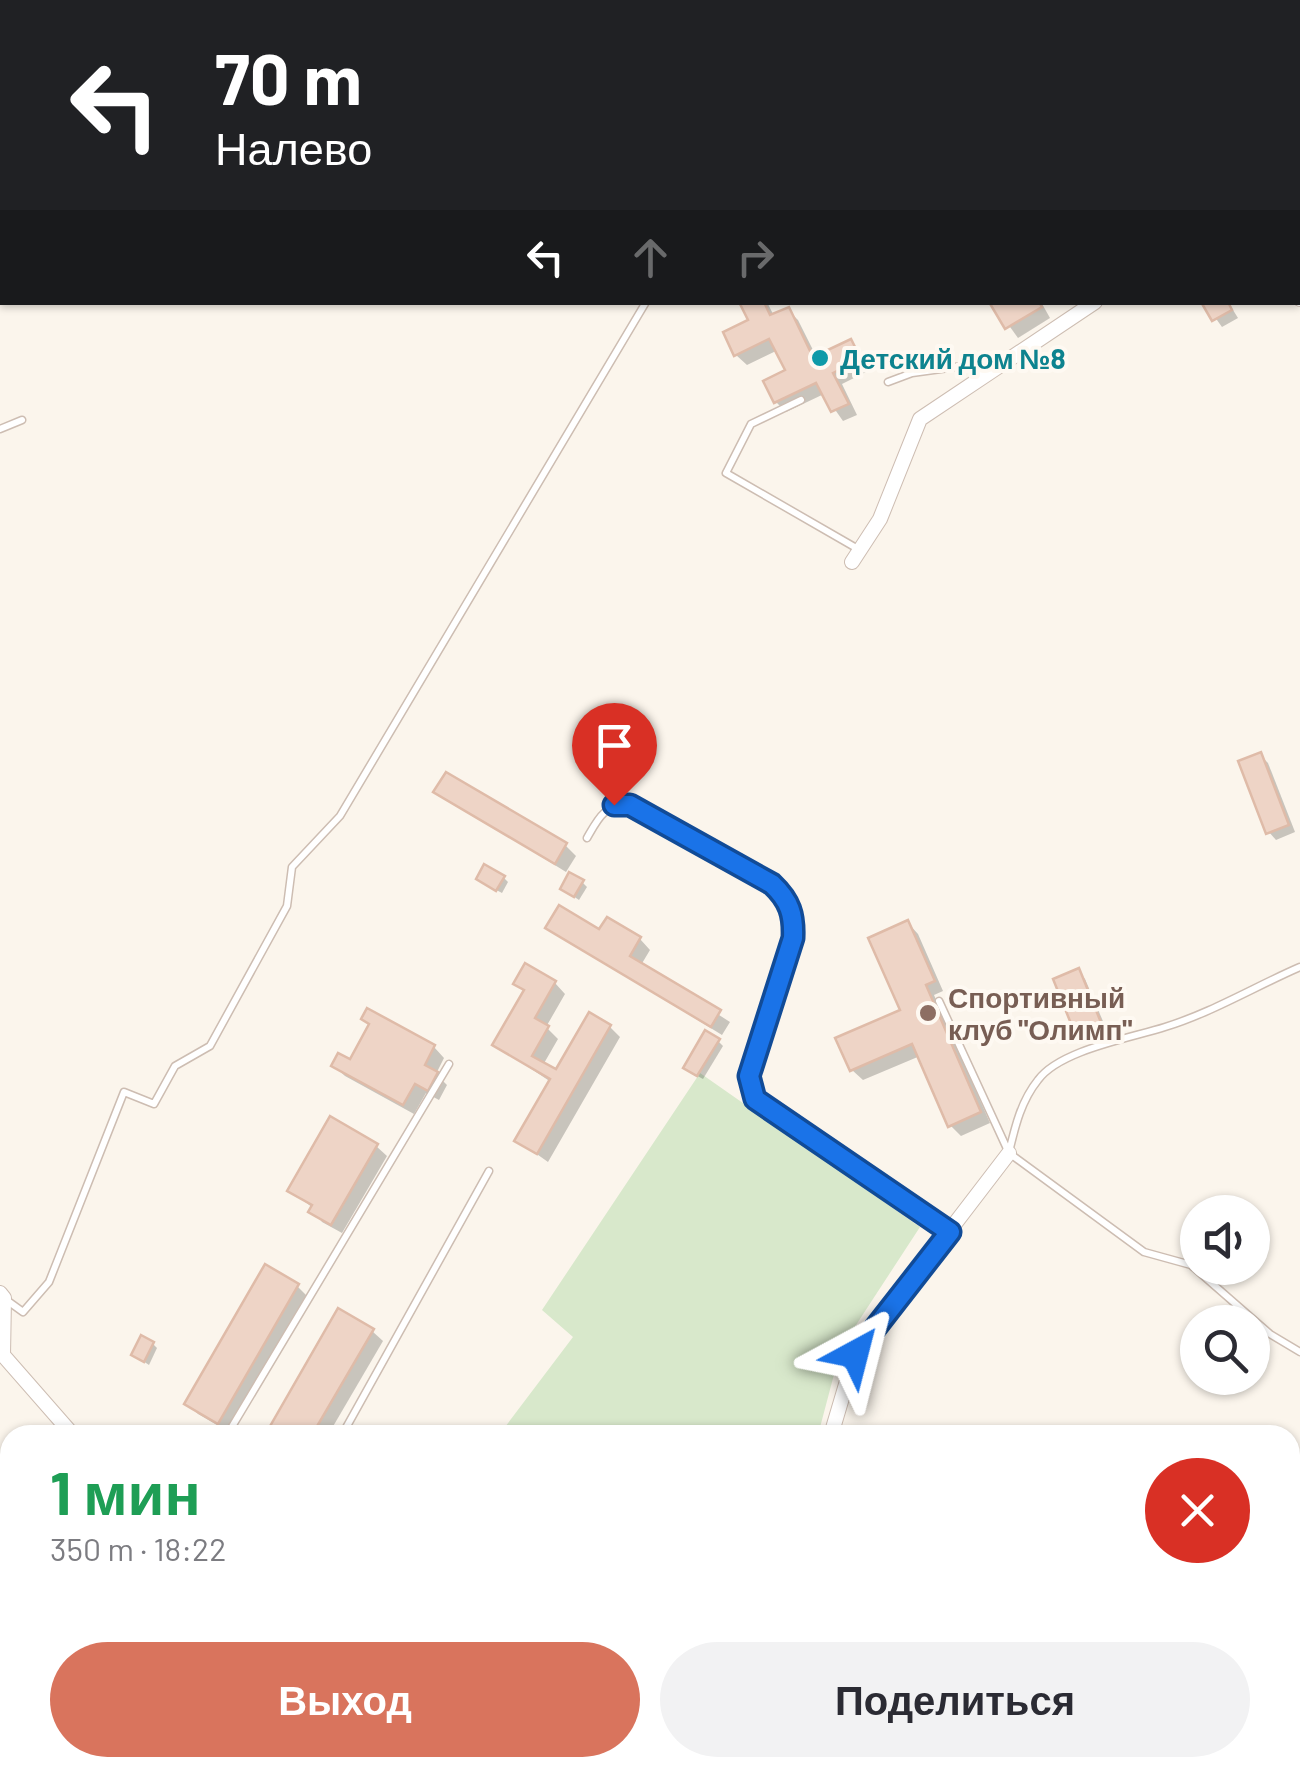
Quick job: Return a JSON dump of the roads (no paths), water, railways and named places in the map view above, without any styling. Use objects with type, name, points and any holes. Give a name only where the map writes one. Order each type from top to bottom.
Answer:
[{"type":"street","points":[[856,556],[880,518],[920,419],[1092,305]]},
{"type":"street","points":[[834,1425],[855,1354],[1009,1153]]},
{"type":"street","points":[[2,1296],[4,1354],[65,1425]]},
{"type":"lane","points":[[2,1296],[23,1312],[48,1282],[124,1092],[154,1104],[175,1066],[210,1046],[286,906],[292,867],[340,816],[644,305]]},
{"type":"lane","points":[[888,382],[912,372],[1015,359]]},
{"type":"lane","points":[[802,400],[751,424],[726,472],[856,556]]},
{"type":"lane","points":[[0,429],[22,420]]},
{"type":"lane","points":[[587,838],[602,812],[614,805],[630,805],[772,884],[786,898],[794,918],[793,938],[749,1076],[755,1099],[950,1232]]},
{"type":"lane","points":[[1009,1153],[1018,1116],[1039,1077],[1066,1061],[1127,1036],[1167,1027],[1300,967]]},
{"type":"lane","points":[[939,1001],[1009,1153],[1144,1252],[1191,1265],[1270,1334],[1300,1352]]},
{"type":"lane","points":[[233,1425],[449,1064]]},
{"type":"lane","points":[[348,1425],[490,1171]]},
{"type":"lane","points":[[0,1374],[4,1354]]},
{"type":"place","name":"Детский дом №8","points":[[820,358]]},
{"type":"place","name":"Спортивный клуб \"Олимп\"","points":[[928,1013]]}]
